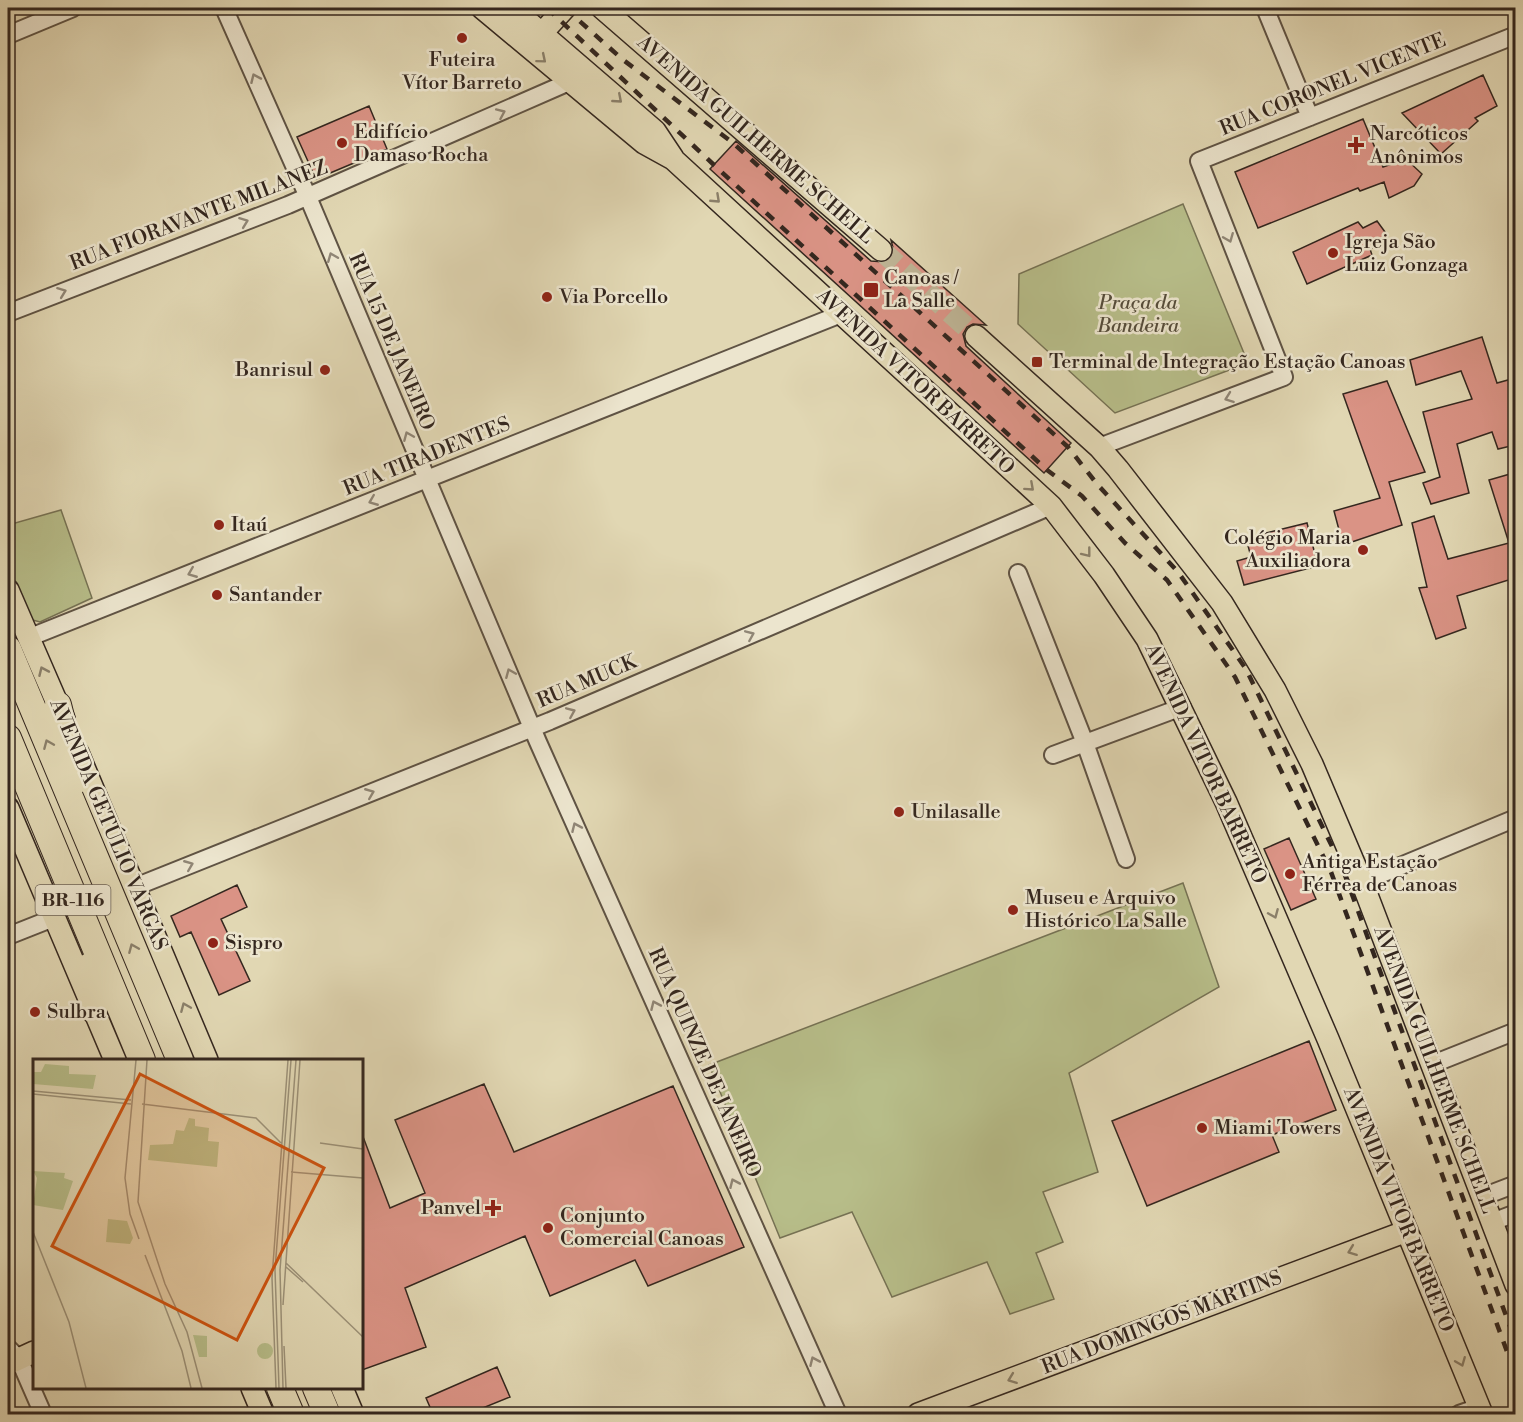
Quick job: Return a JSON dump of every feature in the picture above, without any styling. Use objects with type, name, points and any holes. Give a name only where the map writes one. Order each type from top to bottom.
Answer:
[{"type":"highway","name":"BR-116","points":[[18,644],[96,856],[180,1059]]},
{"type":"highway","name":"BR-116","points":[[58,705],[96,856]]},
{"type":"highway","name":"BR-116","points":[[8,738],[142,1059]]},
{"type":"highway","name":"BR-116","points":[[8,769],[93,974],[97,989],[94,1010]]},
{"type":"highway","points":[[280,1389],[291,1414]]},
{"type":"highway","points":[[316,1389],[327,1414]]},
{"type":"main road","points":[[482,8],[644,143],[673,159]]},
{"type":"main road","points":[[542,33],[565,8]]},
{"type":"main road","name":"AVENIDA GUILHERME SCHELL","points":[[602,8],[881,250]]},
{"type":"main road","points":[[520,10],[542,33],[655,131],[673,159]]},
{"type":"main road","name":"AVENIDA VITOR BARRETO","points":[[673,159],[1051,506],[1104,574],[1147,639],[1182,706],[1231,812],[1481,1411]]},
{"type":"main road","name":"AVENIDA GUILHERME SCHELL","points":[[976,336],[1099,447],[1144,500],[1222,603],[1275,690],[1312,764],[1362,882],[1515,1285]]},
{"type":"main road","name":"AVENIDA GETÚLIO VARGAS","points":[[8,590],[18,644],[58,705],[207,1059]]},
{"type":"main road","points":[[8,808],[115,1059]]},
{"type":"main road","name":"RUA DOMINGOS MARTINS","points":[[918,1414],[1407,1231]]},
{"type":"main road","points":[[252,1389],[263,1414]]},
{"type":"main road","points":[[342,1389],[353,1414]]},
{"type":"street","points":[[8,35],[73,8]]},
{"type":"street","name":"RUA 15 DE JANEIRO","points":[[224,8],[308,197],[532,727]]},
{"type":"street","points":[[1265,8],[1310,117]]},
{"type":"street","name":"RUA CORONEL VICENTE","points":[[1099,447],[1284,377],[1199,161],[1515,35]]},
{"type":"street","name":"RUA FIORAVANTE MILANEZ","points":[[8,313],[308,197],[569,82]]},
{"type":"street","name":"RUA TIRADENTES","points":[[18,644],[841,314]]},
{"type":"street","name":"RUA MUCK","points":[[135,887],[532,727],[1051,506]]},
{"type":"street","points":[[1018,573],[1085,743],[1126,859]]},
{"type":"street","points":[[1053,755],[1182,706]]},
{"type":"street","name":"RUA QUINZE DE JANEIRO","points":[[532,727],[838,1414]]},
{"type":"street","points":[[1362,882],[1515,818]]},
{"type":"street","points":[[8,936],[56,917]]},
{"type":"street","points":[[1433,1064],[1515,1031]]},
{"type":"street","points":[[1482,1197],[1515,1184]]},
{"type":"street","points":[[1492,1222],[1515,1213]]},
{"type":"street","points":[[17,1356],[43,1414]]},
{"type":"street","points":[[1459,1414],[1481,1411]]},
{"type":"green space","name":"Praça da Bandeira","points":[[1183,204],[1248,363],[1115,413],[1018,324],[1019,274]]},
{"type":"green space","points":[[61,510],[92,598],[40,622],[29,619],[8,573],[8,525]]},
{"type":"green space","points":[[1183,883],[1219,987],[1069,1073],[1098,1172],[1043,1192],[1063,1242],[1036,1253],[1054,1299],[1010,1314],[987,1262],[892,1297],[852,1212],[780,1238],[709,1065]]},
{"type":"building","points":[[1483,75],[1497,106],[1475,118],[1478,121],[1441,154],[1402,113]]},
{"type":"building","name":"Edifício Damaso Rocha","points":[[369,106],[387,149],[316,179],[297,137]]},
{"type":"building","points":[[1363,119],[1383,167],[1406,159],[1422,174],[1414,186],[1389,198],[1384,182],[1360,191],[1358,188],[1258,228],[1235,172]]},
{"type":"building","points":[[736,141],[871,261],[885,262],[890,259],[894,252],[891,240],[986,325],[973,324],[967,327],[963,334],[966,346],[1071,443],[1044,473],[710,169]]},
{"type":"building","name":"Igreja São Luiz Gonzaga","points":[[1377,221],[1388,236],[1384,242],[1370,249],[1372,255],[1307,284],[1293,252],[1358,222],[1363,228]]},
{"type":"building","points":[[1482,337],[1497,383],[1515,378],[1515,445],[1498,449],[1492,432],[1457,444],[1469,493],[1431,504],[1423,483],[1440,477],[1423,412],[1472,399],[1461,371],[1416,385],[1410,360]]},
{"type":"building","points":[[1387,381],[1425,472],[1389,482],[1402,525],[1343,545],[1334,511],[1380,498],[1343,394]]},
{"type":"building","points":[[1510,474],[1515,495],[1515,578],[1457,596],[1466,628],[1436,639],[1419,588],[1427,587],[1412,523],[1434,516],[1448,559],[1509,543],[1489,480]]},
{"type":"building","points":[[1307,523],[1318,566],[1244,585],[1237,561],[1251,557],[1246,538]]},
{"type":"building","name":"Antiga Estação Férrea de Canoas","points":[[1289,838],[1316,899],[1291,910],[1264,849]]},
{"type":"building","points":[[237,885],[247,907],[221,919],[250,981],[219,995],[191,932],[180,937],[171,916]]},
{"type":"building","name":"Miami Towers","points":[[1309,1041],[1336,1110],[1272,1135],[1279,1152],[1147,1206],[1112,1121]]},
{"type":"building","name":"Conjunto Comercial Canoas","points":[[484,1084],[514,1152],[673,1086],[744,1247],[648,1286],[635,1260],[550,1296],[525,1236],[405,1288],[426,1347],[363,1370],[363,1137],[390,1208],[425,1193],[395,1120]]},
{"type":"building","points":[[497,1367],[510,1397],[468,1414],[433,1414],[426,1398]]},
{"type":"tunnel","points":[[881,250],[976,336]]},
{"type":"railway","points":[[547,8],[714,165],[1047,470],[1082,496],[1125,543],[1167,580],[1235,677],[1331,872],[1516,1376]]},
{"type":"railway","points":[[565,8],[622,59],[733,143],[1068,447],[1097,484],[1178,572],[1246,669],[1342,867],[1516,1343]]},
{"type":"place","name":"Futeira Vítor Barreto","points":[[462,38]]},
{"type":"place","name":"Edifício Damaso Rocha","points":[[342,143]]},
{"type":"place","name":"Narcóticos Anônimos","points":[[1356,145]]},
{"type":"place","name":"Igreja São Luiz Gonzaga","points":[[1333,253]]},
{"type":"place","name":"Canoas / La Salle","points":[[871,290]]},
{"type":"place","name":"Via Porcello","points":[[547,297]]},
{"type":"place","name":"Terminal de Integração Estação Canoas","points":[[1037,362]]},
{"type":"place","name":"Banrisul","points":[[325,370]]},
{"type":"place","name":"Itaú","points":[[219,525]]},
{"type":"place","name":"Colégio Maria Auxiliadora","points":[[1363,550]]},
{"type":"place","name":"Santander","points":[[217,595]]},
{"type":"place","name":"Unilasalle","points":[[899,812]]},
{"type":"place","name":"Antiga Estação Férrea de Canoas","points":[[1290,874]]},
{"type":"place","name":"Museu e Arquivo Histórico La Salle","points":[[1013,910]]},
{"type":"place","name":"Sispro","points":[[213,943]]},
{"type":"place","name":"Sulbra","points":[[35,1012]]},
{"type":"place","name":"Miami Towers","points":[[1202,1128]]},
{"type":"place","name":"Panvel","points":[[493,1208]]},
{"type":"place","name":"Conjunto Comercial Canoas","points":[[548,1228]]}]
